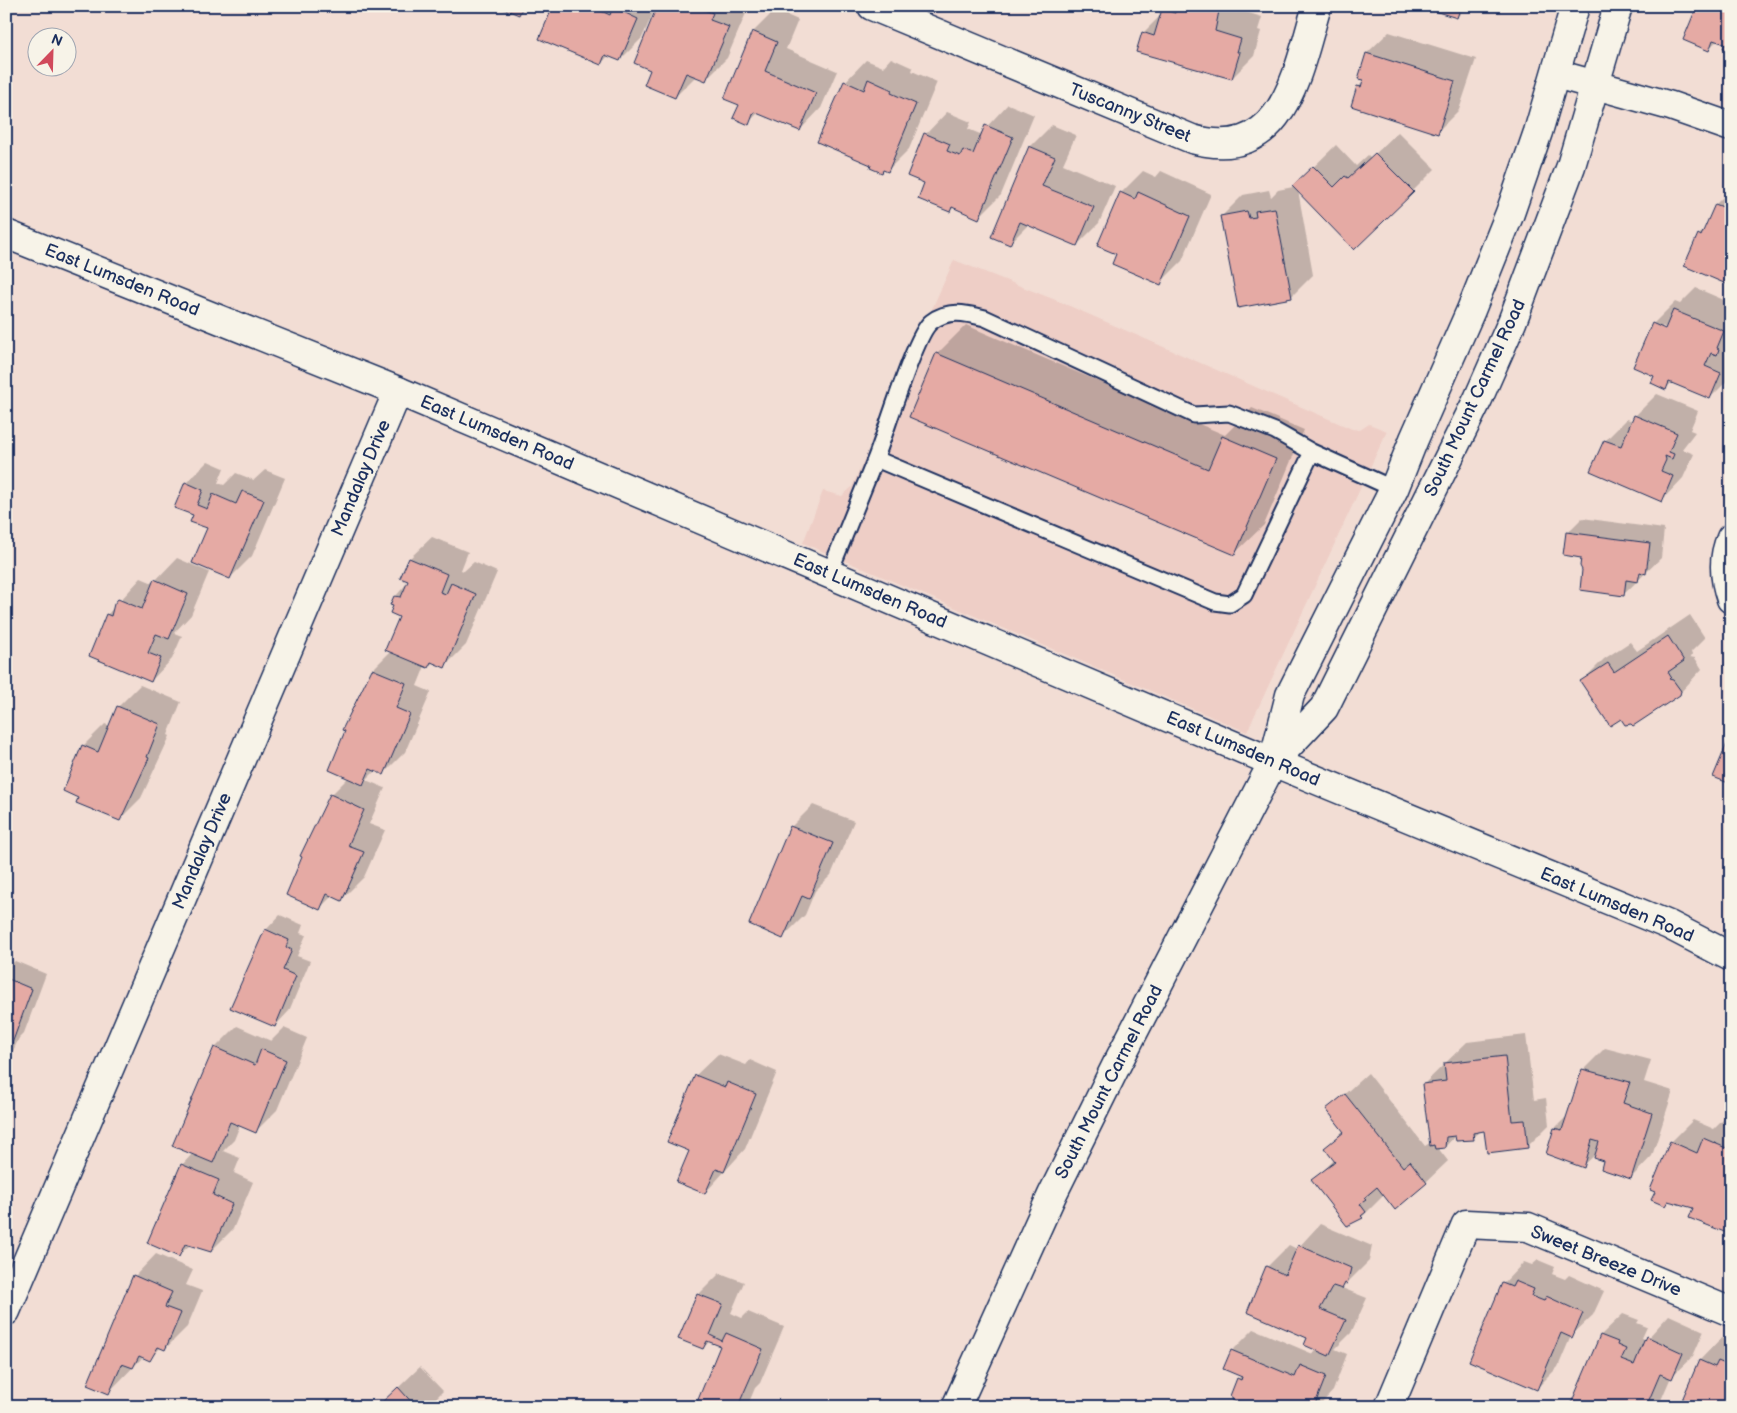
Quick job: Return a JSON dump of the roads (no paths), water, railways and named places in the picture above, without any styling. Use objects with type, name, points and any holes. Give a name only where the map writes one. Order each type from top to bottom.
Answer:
[{"type":"street","name":"Tuscanny Street","points":[[872,6],[920,16],[1192,139],[1212,145],[1250,139],[1266,128],[1280,110],[1290,90],[1317,6]]},
{"type":"street","name":"South Mount Carmel Road","points":[[956,1407],[1052,1195],[1117,1064],[1273,762],[1290,695],[1394,489],[1471,310],[1510,213],[1556,74],[1575,6]]},
{"type":"street","name":"South Mount Carmel Road","points":[[1273,762],[1324,708],[1478,399],[1543,246],[1597,85],[1618,6]]},
{"type":"street","points":[[1556,74],[1671,106],[1731,127]]},
{"type":"street","name":"East Lumsden Road","points":[[6,234],[398,391],[1273,762],[1669,925],[1731,957]]},
{"type":"street","name":"Mandalay Drive","points":[[6,1311],[398,391]]},
{"type":"street","points":[[1731,538],[1727,546],[1724,578],[1731,599]]},
{"type":"street","name":"Sweet Breeze Drive","points":[[1389,1407],[1466,1224],[1528,1228],[1731,1312]]},
{"type":"lane","points":[[829,574],[876,459],[918,343],[928,324],[944,314],[962,313],[985,318],[1194,415],[1229,413],[1275,432],[1312,452],[1394,489]]},
{"type":"lane","points":[[876,459],[1215,602],[1230,604],[1244,595],[1312,452]]}]
